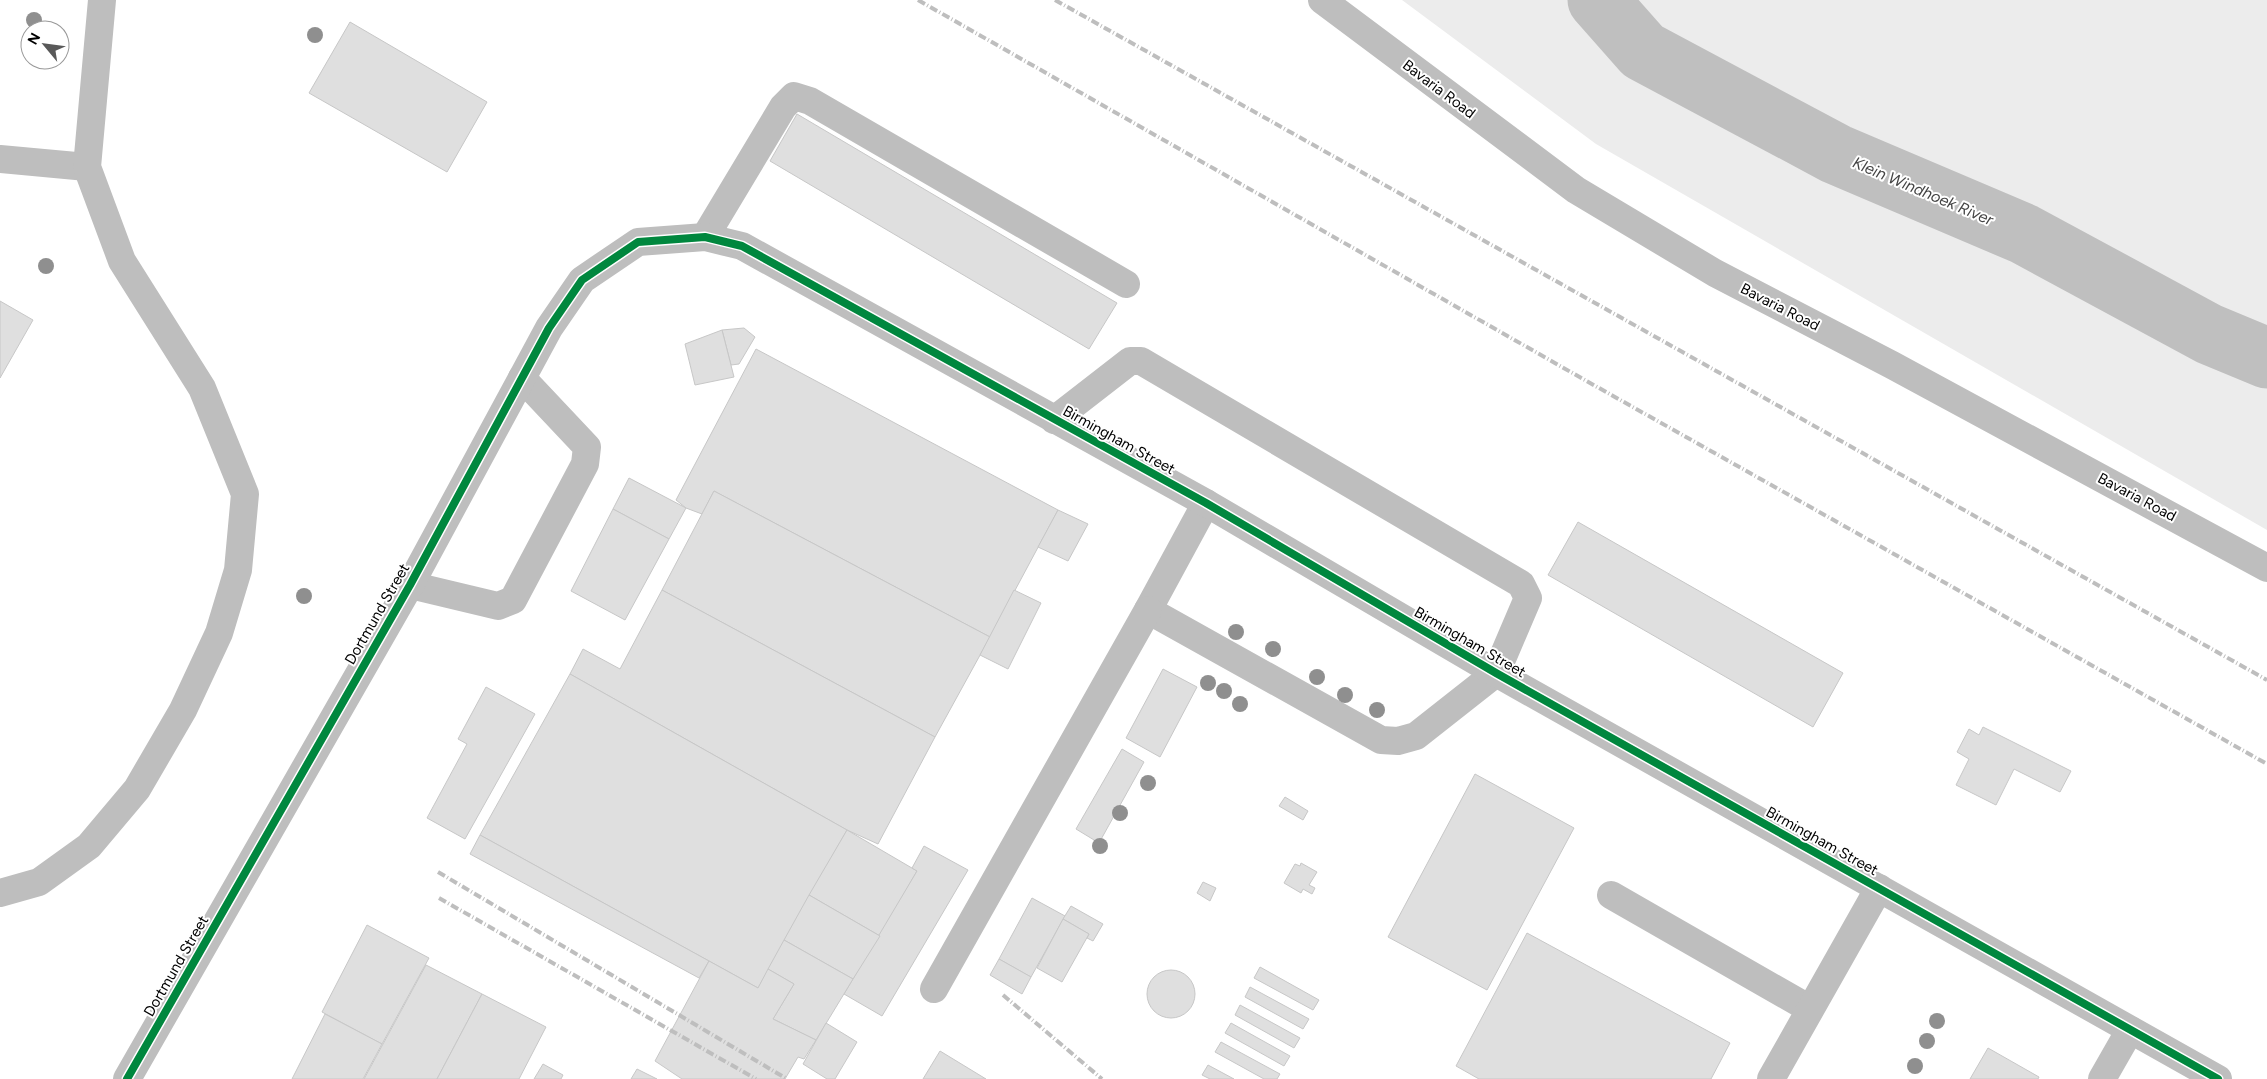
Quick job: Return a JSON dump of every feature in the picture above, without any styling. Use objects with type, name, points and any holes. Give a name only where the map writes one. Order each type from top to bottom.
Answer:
[{"type":"street","points":[[0,893],[39,882],[89,846],[137,789],[183,710],[219,633],[238,570],[245,494],[202,388],[122,261],[87,167],[102,0]]},
{"type":"street","name":"Bavaria Road","points":[[1322,0],[1576,190],[1698,264],[1892,365],[2267,568]]},
{"type":"street","points":[[705,237],[783,107],[794,96],[810,101],[1126,284]]},
{"type":"street","points":[[0,159],[87,167]]},
{"type":"street","name":"Dortmund Street","points":[[127,1079],[410,585],[549,328],[582,280],[638,242],[705,237]]},
{"type":"street","name":"Birmingham Street","points":[[705,237],[742,246],[1206,503],[1496,673],[2218,1079]]},
{"type":"street","points":[[1054,420],[1130,361],[1141,361],[1521,584],[1528,598],[1496,673],[1416,736],[1398,741],[1381,740],[1148,610]]},
{"type":"street","points":[[410,585],[498,606],[513,600],[585,464],[587,447],[522,378]]},
{"type":"street","points":[[934,989],[1148,610],[1206,503]]},
{"type":"street","points":[[1771,1079],[1878,888]]},
{"type":"street","points":[[1611,895],[1810,1009]]},
{"type":"street","points":[[2102,1079],[2130,1030]]},
{"type":"shaded area","points":[[1402,0],[2267,0],[2267,530],[1596,144]]},
{"type":"building","points":[[350,22],[487,102],[447,172],[309,93]]},
{"type":"building","points":[[797,114],[1117,303],[1089,349],[770,161]]},
{"type":"building","points":[[0,301],[33,320],[0,378]]},
{"type":"building","points":[[744,328],[755,337],[739,364],[731,365],[722,330]]},
{"type":"building","points":[[722,330],[734,377],[695,385],[685,344]]},
{"type":"building","points":[[756,349],[1058,510],[990,637],[714,491],[702,514],[686,508],[676,500]]},
{"type":"building","points":[[629,478],[686,508],[669,539],[613,509]]},
{"type":"building","points":[[714,491],[990,637],[935,737],[662,590]]},
{"type":"building","points":[[613,509],[669,539],[625,620],[571,591]]},
{"type":"building","points":[[1058,510],[1088,524],[1068,561],[1038,547]]},
{"type":"building","points":[[1578,522],[1843,673],[1813,727],[1548,575]]},
{"type":"building","points":[[662,590],[935,737],[878,844],[847,830],[570,674],[583,649],[620,669]]},
{"type":"building","points":[[1014,590],[1041,603],[1008,669],[980,655]]},
{"type":"building","points":[[1163,669],[1197,687],[1160,757],[1126,738]]},
{"type":"building","points":[[570,674],[847,830],[758,988],[480,835]]},
{"type":"building","points":[[486,687],[535,714],[465,839],[427,818],[467,744],[458,739]]},
{"type":"building","points":[[1983,727],[2071,771],[2060,792],[2014,769],[1996,805],[1956,785],[1969,759],[1957,752],[1969,729],[1979,735]]},
{"type":"building","points":[[1122,749],[1144,762],[1099,843],[1076,829]]},
{"type":"building","points":[[1475,774],[1574,828],[1487,990],[1388,937]]},
{"type":"building","points":[[1285,797],[1308,811],[1303,820],[1279,806]]},
{"type":"building","points":[[847,830],[917,871],[880,936],[809,895]]},
{"type":"building","points":[[480,835],[709,961],[699,978],[470,854]]},
{"type":"building","points":[[924,846],[968,870],[882,1016],[844,994],[917,871],[912,868]]},
{"type":"building","points":[[1301,863],[1317,872],[1309,885],[1315,888],[1312,894],[1303,889],[1301,893],[1284,883],[1295,864],[1300,866]]},
{"type":"building","points":[[1203,882],[1216,888],[1210,901],[1197,893]]},
{"type":"building","points":[[809,895],[880,936],[853,979],[784,940]]},
{"type":"building","points":[[1032,898],[1065,916],[1031,977],[999,959]]},
{"type":"building","points":[[1071,906],[1103,924],[1093,941],[1087,938],[1089,934],[1063,919]]},
{"type":"building","points":[[1063,919],[1089,934],[1062,982],[1037,968]]},
{"type":"building","points":[[367,925],[429,958],[382,1044],[322,1012]]},
{"type":"building","points":[[1527,933],[1730,1043],[1711,1079],[1479,1079],[1456,1066]]},
{"type":"building","points":[[784,940],[853,979],[816,1040],[773,1019],[794,984],[768,969]]},
{"type":"building","points":[[999,959],[1031,977],[1022,994],[990,975]]},
{"type":"building","points":[[709,961],[758,988],[768,969],[794,984],[773,1019],[816,1040],[804,1059],[798,1057],[785,1079],[682,1079],[655,1061]]},
{"type":"building","points":[[426,965],[482,994],[437,1079],[364,1079]]},
{"type":"building","points":[[1260,967],[1319,1000],[1313,1010],[1254,978]]},
{"type":"building","points":[[1171,970],[1180,972],[1188,977],[1193,985],[1195,994],[1193,1003],[1188,1011],[1180,1016],[1171,1018],[1162,1016],[1154,1011],[1149,1003],[1147,994],[1149,985],[1154,977],[1162,972]]},
{"type":"building","points":[[1250,987],[1309,1019],[1303,1029],[1245,997]]},
{"type":"building","points":[[482,994],[546,1027],[519,1079],[437,1079]]},
{"type":"building","points":[[1240,1005],[1300,1038],[1294,1048],[1235,1015]]},
{"type":"building","points":[[325,1014],[382,1044],[363,1079],[292,1079]]},
{"type":"building","points":[[826,1023],[857,1042],[835,1079],[827,1079],[803,1064]]},
{"type":"building","points":[[1231,1023],[1290,1056],[1284,1066],[1225,1033]]},
{"type":"building","points":[[1221,1042],[1280,1074],[1277,1079],[1264,1079],[1215,1052]]},
{"type":"building","points":[[1988,1048],[2039,1077],[2038,1079],[1970,1079]]},
{"type":"building","points":[[940,1051],[986,1079],[923,1079]]},
{"type":"building","points":[[543,1064],[563,1075],[561,1079],[534,1079]]},
{"type":"building","points":[[1208,1065],[1234,1079],[1210,1079],[1202,1075]]},
{"type":"building","points":[[637,1069],[657,1079],[631,1079]]},
{"type":"waterway","name":"Klein Windhoek River","points":[[1598,0],[1643,51],[1836,154],[2024,234],[2209,334],[2267,358]]},
{"type":"railway","points":[[918,0],[1583,379],[2267,764]]},
{"type":"railway","points":[[1055,0],[2267,680]]},
{"type":"railway","points":[[438,872],[787,1079]]},
{"type":"railway","points":[[439,898],[756,1079]]},
{"type":"railway","points":[[1003,995],[1102,1079]]},
{"type":"cycle path","points":[[127,1079],[410,585],[549,328],[582,280],[638,242],[705,237],[742,246],[1206,503],[1496,673],[2218,1079]]}]
